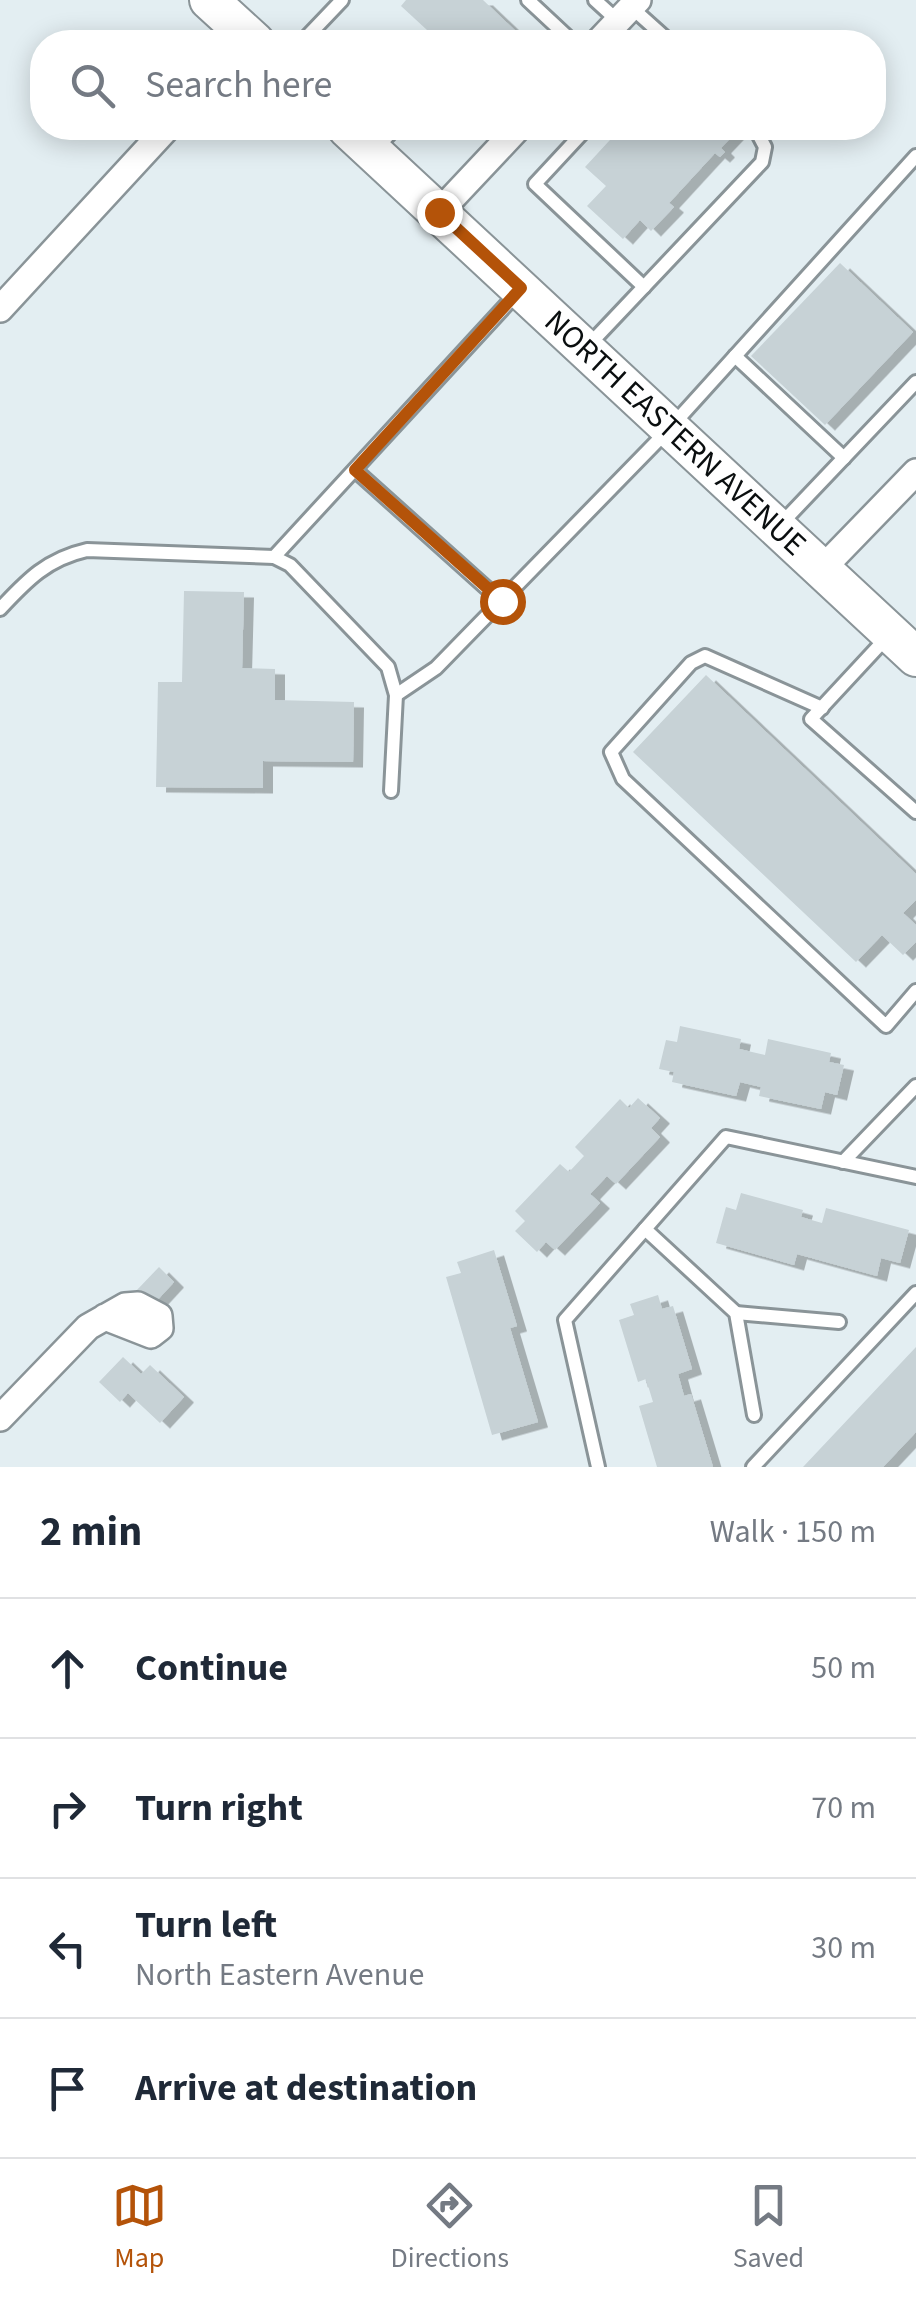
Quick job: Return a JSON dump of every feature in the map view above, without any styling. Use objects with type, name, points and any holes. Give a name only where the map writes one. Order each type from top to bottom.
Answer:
[{"type":"main road","points":[[209,0],[239,30]]},
{"type":"main road","name":"NORTH EASTERN AVENUE","points":[[376,140],[439,212],[904,645]]},
{"type":"street","points":[[610,30],[629,10]]},
{"type":"street","points":[[0,309],[156,140]]},
{"type":"street","points":[[439,212],[507,140]]},
{"type":"street","points":[[822,569],[916,472]]},
{"type":"street","points":[[0,1418],[88,1326],[105,1317]]},
{"type":"lane","points":[[313,30],[342,0]]},
{"type":"lane","points":[[528,0],[560,30]]},
{"type":"lane","points":[[595,0],[629,10],[653,30]]},
{"type":"lane","points":[[576,140],[535,184],[644,287]]},
{"type":"lane","points":[[585,349],[762,162],[765,147],[761,140]]},
{"type":"lane","points":[[396,695],[436,668],[670,428],[916,156]]},
{"type":"lane","points":[[274,557],[521,288]]},
{"type":"lane","points":[[735,356],[844,458]]},
{"type":"lane","points":[[777,528],[916,382]]},
{"type":"lane","points":[[355,470],[502,601]]},
{"type":"lane","points":[[0,609],[36,571],[59,556],[87,550],[274,557],[290,564],[388,666],[396,695],[391,791]]},
{"type":"lane","points":[[904,645],[812,719],[916,812]]},
{"type":"lane","points":[[822,708],[705,656],[691,663],[611,752],[623,779],[886,1026],[916,992]]},
{"type":"lane","points":[[843,1162],[916,1086]]},
{"type":"lane","points":[[598,1467],[566,1320],[726,1136],[916,1177]]},
{"type":"lane","points":[[645,1230],[736,1313],[839,1322]]},
{"type":"lane","points":[[753,1467],[916,1293]]},
{"type":"lane","points":[[736,1313],[754,1415]]},
{"type":"building","points":[[406,0],[483,0],[514,30],[427,30],[401,6]]},
{"type":"building","points":[[610,140],[729,140],[721,148],[725,152],[720,157],[715,153],[669,203],[674,207],[651,231],[640,220],[623,239],[587,206],[606,186],[585,167]]},
{"type":"building","points":[[840,263],[913,332],[825,425],[751,356]]},
{"type":"building","points":[[184,591],[244,592],[242,668],[275,669],[275,700],[354,702],[353,762],[263,761],[263,788],[156,787],[158,682],[182,682]]},
{"type":"building","points":[[706,675],[916,874],[916,900],[903,913],[916,925],[916,942],[903,955],[882,935],[856,962],[633,752]]},
{"type":"building","points":[[680,1026],[741,1039],[739,1049],[765,1055],[768,1039],[831,1053],[829,1062],[844,1065],[837,1095],[825,1092],[821,1109],[759,1096],[761,1087],[740,1082],[736,1096],[672,1082],[674,1072],[659,1069],[666,1040],[677,1042]]},
{"type":"building","points":[[638,1098],[660,1118],[651,1128],[660,1137],[616,1184],[607,1176],[590,1194],[600,1203],[555,1250],[546,1242],[537,1252],[515,1231],[525,1221],[515,1211],[560,1164],[569,1172],[584,1156],[575,1147],[620,1099],[629,1108]]},
{"type":"building","points":[[741,1193],[803,1210],[801,1217],[822,1223],[826,1208],[909,1230],[900,1263],[881,1258],[877,1276],[797,1254],[794,1265],[716,1243],[726,1207],[736,1210]]},
{"type":"building","points":[[494,1250],[517,1326],[510,1328],[538,1422],[492,1435],[446,1277],[461,1273],[457,1262]]},
{"type":"building","points":[[159,1267],[174,1282],[151,1307],[135,1292]]},
{"type":"building","points":[[658,1295],[662,1309],[673,1306],[692,1369],[678,1374],[684,1396],[691,1394],[713,1467],[657,1467],[639,1406],[653,1402],[646,1379],[638,1382],[619,1320],[634,1315],[630,1304]]},
{"type":"building","points":[[916,1347],[916,1432],[883,1467],[803,1467]]},
{"type":"building","points":[[123,1357],[141,1374],[150,1365],[184,1397],[160,1423],[128,1393],[120,1402],[99,1382]]},
{"type":"route","points":[[439,212],[521,288],[355,470],[502,601]]}]
